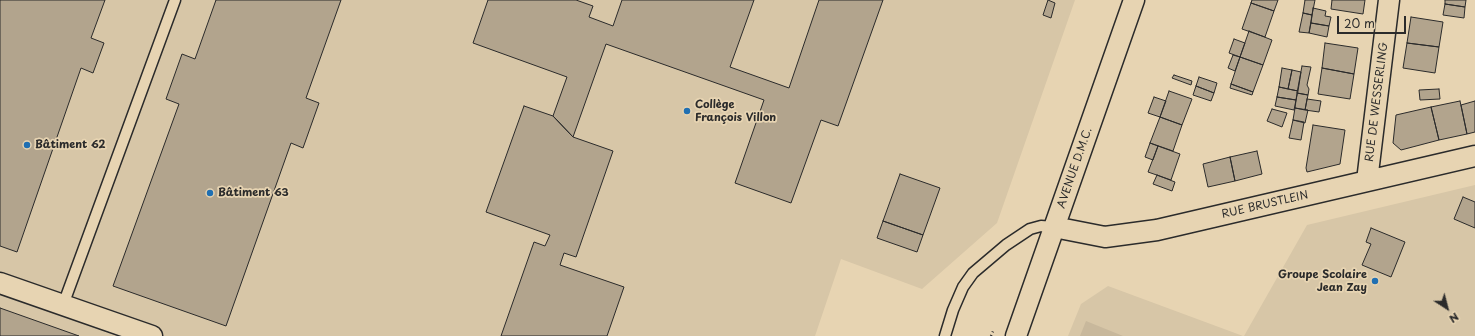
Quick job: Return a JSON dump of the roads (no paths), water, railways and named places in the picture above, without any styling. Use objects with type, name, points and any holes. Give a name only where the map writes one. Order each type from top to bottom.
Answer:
[{"type":"street","name":"AVENUE D.M.C.","points":[[1016,336],[1134,0]]},
{"type":"street","name":"RUE DE WESSERLING","points":[[1367,181],[1389,0]]},
{"type":"street","name":"RUE BRUSTLEIN","points":[[1054,227],[1105,237],[1157,230],[1475,156]]},
{"type":"street","points":[[0,283],[152,336]]},
{"type":"lane","points":[[63,305],[175,0]]},
{"type":"lane","points":[[945,336],[962,287],[973,273],[1006,244],[1030,229],[1042,226],[1054,227]]},
{"type":"place","name":"Collège François Villon","points":[[687,111]]},
{"type":"place","name":"Bâtiment 62","points":[[27,145]]},
{"type":"place","name":"Bâtiment 63","points":[[210,193]]},
{"type":"place","name":"Groupe Scolaire Jean Zay","points":[[1375,281]]}]
